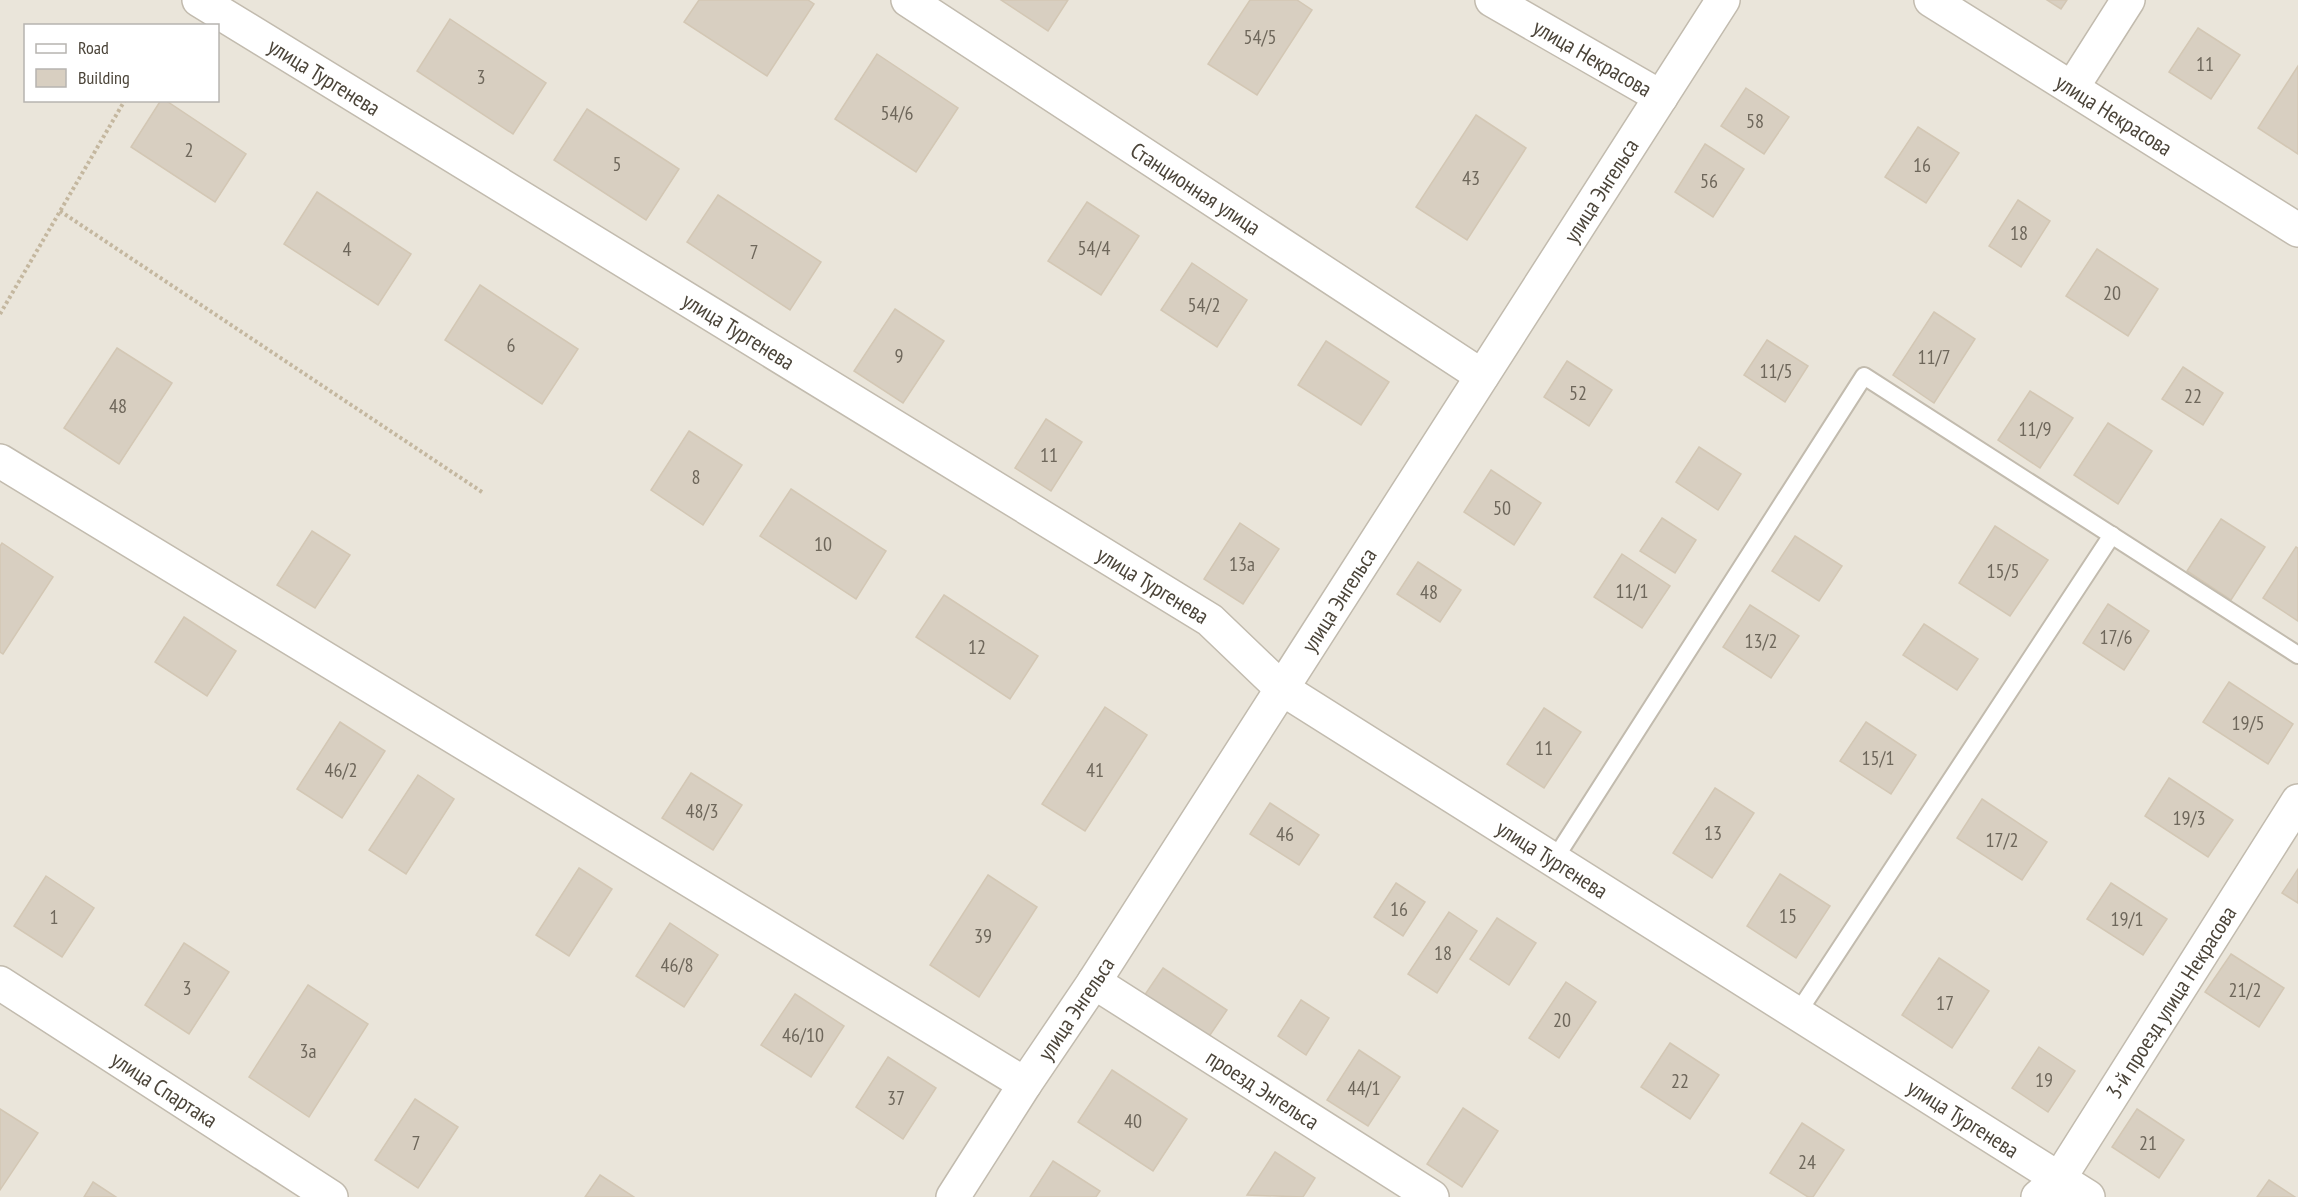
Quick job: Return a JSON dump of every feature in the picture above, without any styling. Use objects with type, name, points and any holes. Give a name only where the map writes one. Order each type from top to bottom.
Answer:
[{"type":"street","name":"улица Тургенева","points":[[199,0],[1210,620],[1281,688],[1797,1014],[2048,1188],[2088,1197]]},
{"type":"street","name":"Станционная улица","points":[[908,0],[1482,375]]},
{"type":"street","name":"улица Некрасова","points":[[1492,0],[1661,97]]},
{"type":"street","name":"улица Энгельса","points":[[953,1197],[1094,982],[1723,0]]},
{"type":"street","name":"улица Некрасова","points":[[1931,0],[2298,230]]},
{"type":"street","points":[[2072,88],[2128,0]]},
{"type":"street","points":[[0,461],[1025,1084]]},
{"type":"street","name":"3-й проезд улица Некрасова","points":[[2048,1188],[2298,801]]},
{"type":"street","name":"улица Спартака","points":[[0,982],[332,1197]]},
{"type":"street","name":"проезд Энгельса","points":[[1094,982],[1432,1197]]},
{"type":"lane","points":[[1554,860],[1864,376],[2298,655]]},
{"type":"lane","points":[[1797,1014],[2112,535]]},
{"type":"path","points":[[0,314],[124,102]]},
{"type":"path","points":[[60,211],[482,492]]},
{"type":"shaded area","points":[[0,0],[2298,0],[2298,1197],[0,1197]]},
{"type":"building","points":[[699,0],[808,0],[814,4],[767,76],[684,22]]},
{"type":"building","points":[[1001,0],[1068,0],[1048,31]]},
{"type":"building","points":[[1250,0],[1297,0],[1312,10],[1257,95],[1208,64]]},
{"type":"building","points":[[2047,0],[2067,0],[2061,9]]},
{"type":"building","points":[[450,19],[546,83],[513,134],[417,71]]},
{"type":"building","points":[[2198,28],[2240,55],[2211,99],[2169,72]]},
{"type":"building","points":[[877,54],[958,108],[916,172],[835,119]]},
{"type":"building","points":[[2298,66],[2298,154],[2258,128]]},
{"type":"building","points":[[1746,88],[1789,117],[1764,154],[1721,126]]},
{"type":"building","points":[[160,102],[168,102],[246,154],[215,202],[131,147]]},
{"type":"building","points":[[587,109],[679,169],[646,220],[554,160]]},
{"type":"building","points":[[1476,115],[1526,148],[1467,240],[1416,207]]},
{"type":"building","points":[[1918,127],[1959,153],[1926,203],[1885,177]]},
{"type":"building","points":[[1705,144],[1744,169],[1713,217],[1675,192]]},
{"type":"building","points":[[317,192],[411,254],[378,305],[284,244]]},
{"type":"building","points":[[718,195],[821,262],[790,310],[687,242]]},
{"type":"building","points":[[2018,200],[2050,221],[2021,267],[1989,246]]},
{"type":"building","points":[[1087,202],[1139,236],[1101,295],[1048,261]]},
{"type":"building","points":[[2097,249],[2158,289],[2128,336],[2066,296]]},
{"type":"building","points":[[1192,263],[1247,300],[1217,347],[1161,310]]},
{"type":"building","points":[[480,285],[578,349],[542,404],[445,340]]},
{"type":"building","points":[[895,309],[944,341],[903,403],[854,371]]},
{"type":"building","points":[[1934,312],[1975,339],[1934,403],[1893,375]]},
{"type":"building","points":[[1767,340],[1808,366],[1785,402],[1744,375]]},
{"type":"building","points":[[1326,341],[1389,382],[1361,425],[1298,385]]},
{"type":"building","points":[[117,348],[172,383],[119,464],[64,428]]},
{"type":"building","points":[[1567,361],[1612,390],[1589,426],[1544,397]]},
{"type":"building","points":[[2183,367],[2223,393],[2203,425],[2162,399]]},
{"type":"building","points":[[2030,391],[2073,418],[2040,468],[1998,440]]},
{"type":"building","points":[[1046,419],[1082,442],[1051,491],[1015,468]]},
{"type":"building","points":[[2108,423],[2152,451],[2118,504],[2074,475]]},
{"type":"building","points":[[689,431],[742,465],[703,525],[651,490]]},
{"type":"building","points":[[1699,447],[1741,474],[1718,510],[1676,482]]},
{"type":"building","points":[[1491,470],[1541,503],[1514,545],[1464,512]]},
{"type":"building","points":[[791,489],[886,551],[856,599],[760,536]]},
{"type":"building","points":[[1662,518],[1696,540],[1675,573],[1640,551]]},
{"type":"building","points":[[2221,519],[2265,547],[2231,600],[2187,571]]},
{"type":"building","points":[[1240,523],[1279,549],[1243,604],[1204,579]]},
{"type":"building","points":[[1995,526],[2048,560],[2010,616],[1959,583]]},
{"type":"building","points":[[312,531],[350,555],[315,608],[277,585]]},
{"type":"building","points":[[1795,536],[1842,566],[1819,601],[1772,571]]},
{"type":"building","points":[[2,543],[53,577],[3,654],[0,652],[0,546]]},
{"type":"building","points":[[2296,547],[2298,548],[2298,621],[2263,598]]},
{"type":"building","points":[[1622,554],[1670,586],[1642,628],[1594,597]]},
{"type":"building","points":[[1418,562],[1461,590],[1440,622],[1397,594]]},
{"type":"building","points":[[944,595],[1038,656],[1010,699],[916,637]]},
{"type":"building","points":[[2108,604],[2149,631],[2124,670],[2083,643]]},
{"type":"building","points":[[1750,605],[1799,636],[1771,678],[1723,647]]},
{"type":"building","points":[[184,617],[236,651],[207,696],[155,662]]},
{"type":"building","points":[[1924,624],[1978,659],[1957,690],[1903,655]]},
{"type":"building","points":[[2229,682],[2293,724],[2268,764],[2203,722]]},
{"type":"building","points":[[1105,707],[1147,735],[1085,831],[1042,804]]},
{"type":"building","points":[[1544,708],[1581,732],[1544,788],[1507,764]]},
{"type":"building","points":[[340,722],[385,751],[342,818],[297,789]]},
{"type":"building","points":[[1866,722],[1916,755],[1891,794],[1840,761]]},
{"type":"building","points":[[691,773],[742,805],[713,850],[662,818]]},
{"type":"building","points":[[418,775],[454,799],[406,874],[369,850]]},
{"type":"building","points":[[2169,778],[2233,820],[2208,857],[2145,816]]},
{"type":"building","points":[[1715,788],[1754,813],[1712,878],[1673,853]]},
{"type":"building","points":[[1982,799],[2047,842],[2022,880],[1957,838]]},
{"type":"building","points":[[1270,803],[1319,835],[1299,865],[1250,834]]},
{"type":"building","points":[[579,868],[612,889],[569,956],[536,935]]},
{"type":"building","points":[[2298,869],[2298,903],[2282,893]]},
{"type":"building","points":[[1780,874],[1830,906],[1796,958],[1747,926]]},
{"type":"building","points":[[988,875],[1037,907],[979,997],[930,965]]},
{"type":"building","points":[[46,876],[94,908],[62,957],[14,926]]},
{"type":"building","points":[[1396,883],[1425,902],[1403,936],[1374,917]]},
{"type":"building","points":[[2111,883],[2167,919],[2143,955],[2087,919]]},
{"type":"building","points":[[1449,912],[1477,931],[1437,993],[1408,974]]},
{"type":"building","points":[[1497,918],[1536,943],[1509,985],[1470,959]]},
{"type":"building","points":[[670,923],[718,955],[684,1007],[636,976]]},
{"type":"building","points":[[184,943],[229,972],[189,1034],[145,1005]]},
{"type":"building","points":[[2231,954],[2284,988],[2259,1027],[2205,992]]},
{"type":"building","points":[[1939,958],[1989,991],[1952,1048],[1902,1015]]},
{"type":"building","points":[[1163,968],[1227,1010],[1208,1038],[1144,996]]},
{"type":"building","points":[[1566,982],[1596,1002],[1559,1058],[1529,1038]]},
{"type":"building","points":[[308,985],[368,1024],[309,1117],[249,1077]]},
{"type":"building","points":[[795,994],[844,1026],[811,1077],[761,1045]]},
{"type":"building","points":[[1301,1000],[1329,1018],[1306,1055],[1278,1036]]},
{"type":"building","points":[[1670,1043],[1719,1075],[1690,1119],[1641,1087]]},
{"type":"building","points":[[2039,1047],[2075,1071],[2048,1112],[2012,1088]]},
{"type":"building","points":[[1359,1050],[1400,1077],[1368,1126],[1327,1100]]},
{"type":"building","points":[[888,1057],[936,1088],[903,1139],[856,1107]]},
{"type":"building","points":[[1112,1070],[1187,1119],[1153,1171],[1078,1122]]},
{"type":"building","points":[[415,1099],[458,1127],[418,1188],[375,1160]]},
{"type":"building","points":[[1463,1108],[1498,1131],[1462,1187],[1427,1164]]},
{"type":"building","points":[[0,1109],[38,1133],[0,1190]]},
{"type":"building","points":[[2137,1109],[2184,1140],[2159,1178],[2112,1147]]},
{"type":"building","points":[[1802,1123],[1844,1150],[1813,1197],[1808,1197],[1770,1173]]},
{"type":"building","points":[[1275,1152],[1315,1178],[1303,1197],[1247,1195]]},
{"type":"building","points":[[1053,1161],[1100,1191],[1096,1197],[1030,1197]]},
{"type":"building","points":[[600,1175],[634,1197],[585,1197]]},
{"type":"building","points":[[2269,1180],[2295,1197],[2257,1197]]},
{"type":"building","points":[[93,1182],[116,1197],[84,1197]]}]
